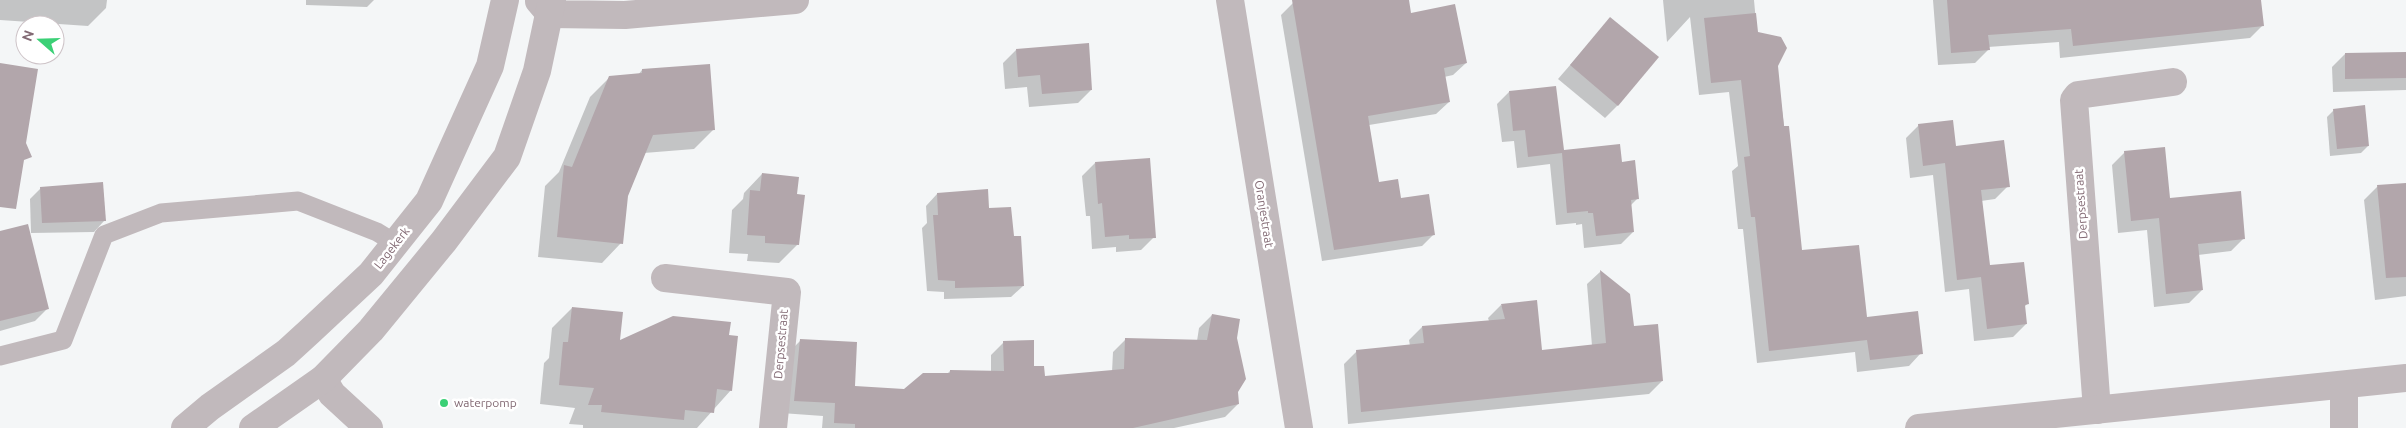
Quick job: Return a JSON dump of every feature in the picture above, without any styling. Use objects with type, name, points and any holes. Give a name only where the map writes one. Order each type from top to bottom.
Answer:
[{"type":"street","name":"Lagekerk","points":[[185,428],[298,342],[371,274],[429,201],[490,66],[505,0]]},
{"type":"street","points":[[253,428],[322,379],[371,330],[444,241],[507,157],[537,71],[547,5],[625,15],[795,0]]},
{"type":"street","name":"Oranjestraat","points":[[1230,0],[1299,428]]},
{"type":"street","name":"Derpsestraat","points":[[2097,410],[2074,100],[2078,95],[2173,82]]},
{"type":"street","name":"Derpsestraat","points":[[665,278],[786,292],[773,428]]},
{"type":"street","points":[[1919,428],[2406,378]]},
{"type":"street","points":[[322,379],[332,394],[369,428]]},
{"type":"street","points":[[2344,385],[2344,428]]},
{"type":"lane","points":[[0,356],[63,340],[104,235],[161,213],[298,201],[377,232],[395,243]]},
{"type":"building","points":[[1292,0],[1409,0],[1411,13],[1455,4],[1467,63],[1444,68],[1450,102],[1368,116],[1379,182],[1398,179],[1401,198],[1429,194],[1435,235],[1334,250]]},
{"type":"building","points":[[1947,0],[2261,0],[2264,26],[2073,46],[2071,29],[1988,35],[1990,50],[1951,53]]},
{"type":"building","points":[[1756,13],[1758,32],[1781,37],[1787,48],[1778,66],[1784,126],[1789,126],[1802,250],[1859,245],[1867,317],[1918,311],[1923,354],[1870,360],[1867,340],[1769,351],[1755,217],[1751,217],[1744,157],[1750,156],[1741,80],[1711,83],[1704,18]]},
{"type":"building","points":[[1610,17],[1659,57],[1618,106],[1570,65]]},
{"type":"building","points":[[1089,43],[1092,90],[1042,94],[1040,75],[1018,77],[1016,49]]},
{"type":"building","points":[[2406,52],[2406,78],[2345,79],[2345,53]]},
{"type":"building","points":[[0,63],[38,69],[26,143],[32,157],[24,160],[16,209],[0,207]]},
{"type":"building","points":[[710,64],[715,130],[653,135],[628,196],[623,244],[557,237],[564,165],[572,167],[609,76],[642,73],[642,69]]},
{"type":"building","points":[[1556,86],[1564,150],[1620,144],[1622,162],[1635,160],[1639,199],[1631,200],[1634,232],[1596,236],[1593,213],[1588,213],[1588,211],[1567,213],[1562,153],[1528,157],[1525,130],[1513,131],[1509,91]]},
{"type":"building","points":[[2365,105],[2369,146],[2337,149],[2333,109]]},
{"type":"building","points":[[1953,120],[1956,146],[2004,140],[2010,187],[1981,190],[1990,265],[2024,262],[2029,304],[2025,305],[2027,324],[1987,329],[1981,277],[1957,280],[1945,163],[1923,166],[1918,124]]},
{"type":"building","points":[[2165,147],[2170,198],[2241,191],[2245,239],[2198,244],[2203,290],[2166,294],[2159,218],[2131,221],[2124,151]]},
{"type":"building","points":[[1150,158],[1156,238],[1129,239],[1129,235],[1105,237],[1102,203],[1098,204],[1095,162]]},
{"type":"building","points":[[762,173],[799,177],[797,194],[805,195],[799,245],[765,243],[765,236],[747,235],[750,190],[760,191]]},
{"type":"building","points":[[103,182],[106,221],[42,223],[40,187]]},
{"type":"building","points":[[2406,183],[2406,277],[2386,278],[2377,185]]},
{"type":"building","points":[[988,189],[989,208],[1011,207],[1014,236],[1021,236],[1024,286],[955,288],[955,281],[938,280],[933,215],[938,215],[937,193]]},
{"type":"building","points":[[28,224],[49,309],[0,321],[0,231]]},
{"type":"building","points":[[1600,270],[1630,294],[1634,326],[1658,324],[1663,381],[1361,412],[1356,350],[1424,343],[1422,326],[1505,319],[1501,304],[1537,300],[1542,350],[1606,343]]},
{"type":"building","points":[[572,307],[623,312],[620,340],[673,316],[731,322],[729,335],[738,336],[732,391],[717,389],[714,413],[685,410],[684,420],[601,412],[602,405],[588,405],[594,388],[559,385],[563,342],[568,342]]},
{"type":"building","points":[[1212,314],[1240,319],[1237,338],[1246,379],[1238,392],[1239,404],[1133,428],[855,428],[855,424],[834,423],[835,403],[794,401],[800,339],[857,342],[855,386],[904,389],[923,373],[950,373],[950,370],[1004,371],[1003,341],[1034,340],[1034,366],[1044,366],[1045,376],[1124,369],[1125,338],[1207,340]]},
{"type":"place","name":"waterpomp","points":[[444,403]]}]
